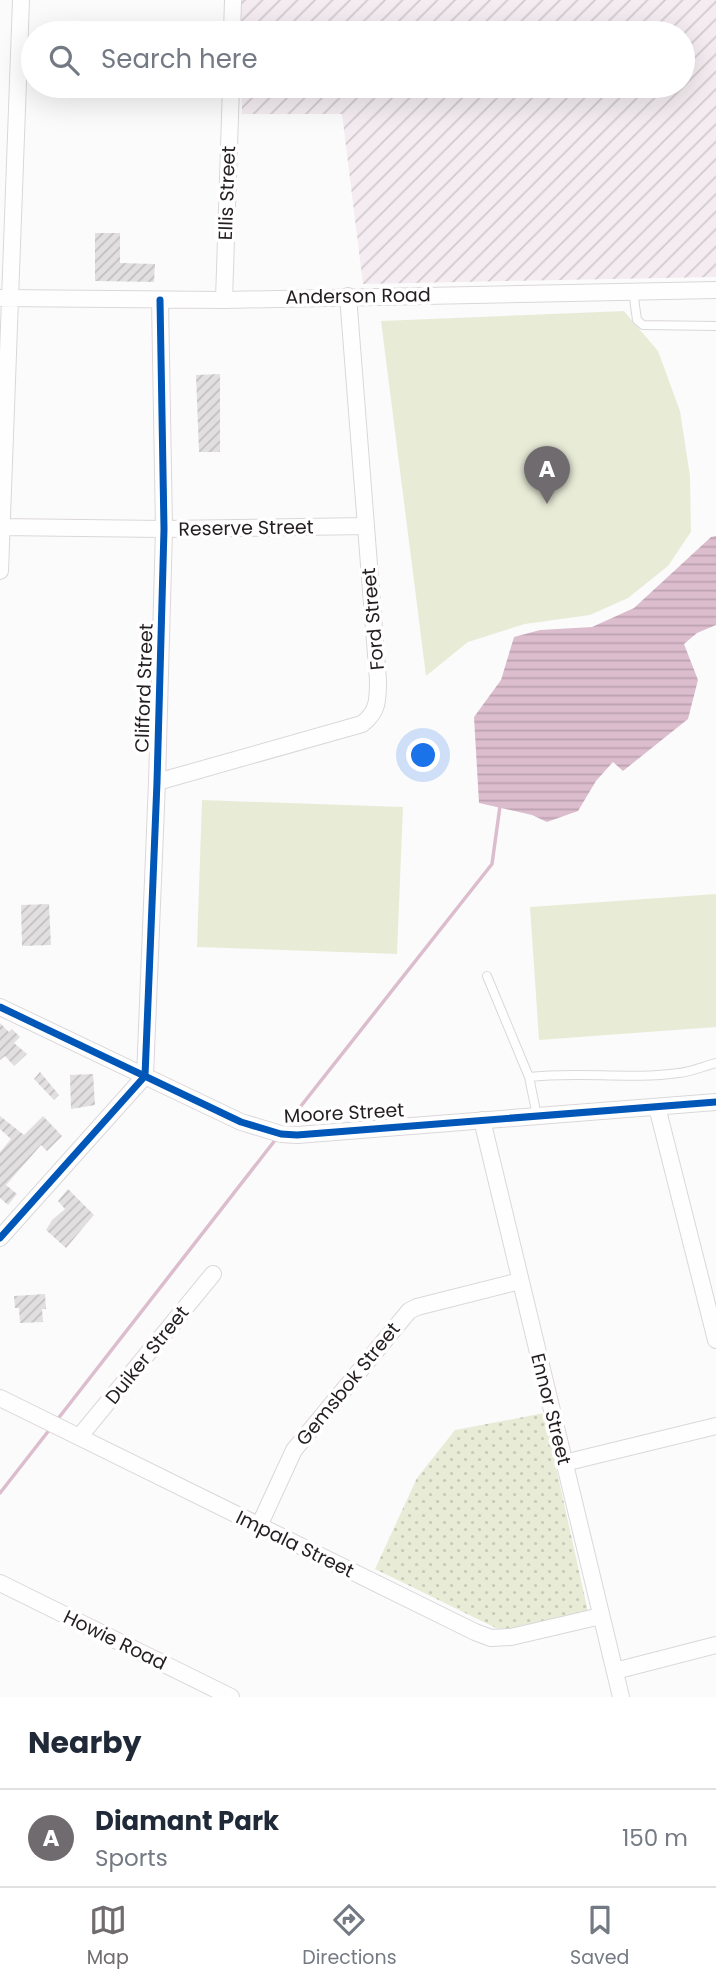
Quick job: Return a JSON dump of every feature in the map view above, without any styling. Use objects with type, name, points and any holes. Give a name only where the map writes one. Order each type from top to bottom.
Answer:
[{"type":"street","points":[[0,571],[8,141],[21,0]]},
{"type":"street","points":[[232,21],[233,0]]},
{"type":"street","name":"Ellis Street","points":[[224,300],[231,98]]},
{"type":"street","name":"Anderson Road","points":[[6,298],[224,300],[716,289]]},
{"type":"street","name":"Ford Street","points":[[157,782],[362,724],[377,708],[378,680],[348,296]]},
{"type":"street","name":"Clifford Street","points":[[145,1076],[164,529],[160,300]]},
{"type":"street","name":"Reserve Street","points":[[1,527],[164,529],[365,526]]},
{"type":"street","name":"Moore Street","points":[[0,1007],[241,1122],[281,1134],[297,1135],[716,1102]]},
{"type":"street","points":[[0,1238],[145,1076]]},
{"type":"street","points":[[657,1107],[716,1340]]},
{"type":"street","name":"Ennor Street","points":[[482,1120],[621,1697]]},
{"type":"street","name":"Duiker Street","points":[[80,1436],[213,1274]]},
{"type":"street","name":"Gemsbok Street","points":[[258,1526],[294,1450],[409,1311],[520,1281]]},
{"type":"street","name":"Impala Street","points":[[0,1398],[491,1638],[511,1637],[601,1616]]},
{"type":"street","points":[[564,1463],[716,1426]]},
{"type":"street","name":"Howie Road","points":[[0,1583],[231,1697]]},
{"type":"street","points":[[615,1671],[716,1645]]},
{"type":"lane","points":[[634,291],[637,320],[643,325],[716,326]]},
{"type":"lane","points":[[486,976],[529,1077],[537,1116]]},
{"type":"lane","points":[[529,1077],[578,1073],[679,1073],[716,1063]]},
{"type":"shaded area","points":[[239,0],[716,0],[716,277],[363,284],[342,114],[242,114],[242,98],[695,98],[695,21],[240,21]]},
{"type":"shaded area","points":[[716,536],[716,625],[697,633],[684,644],[698,680],[688,719],[623,771],[613,762],[596,781],[578,811],[547,822],[532,815],[479,803],[474,717],[501,680],[514,637],[540,630],[592,627],[634,608],[711,537]]},
{"type":"green space","points":[[624,311],[658,351],[680,411],[690,476],[691,532],[668,566],[628,598],[590,615],[525,624],[468,642],[426,676],[381,321]]},
{"type":"green space","points":[[202,800],[403,807],[397,954],[197,947]]},
{"type":"green space","points":[[716,894],[716,1027],[539,1040],[530,907]]},
{"type":"green space","points":[[544,1413],[589,1616],[502,1631],[375,1569],[417,1478],[455,1430]]},
{"type":"building","points":[[95,233],[120,233],[120,263],[155,264],[154,282],[95,281]]},
{"type":"building","points":[[220,374],[220,452],[199,452],[196,375]]},
{"type":"building","points":[[49,904],[51,945],[22,946],[21,905]]},
{"type":"building","points":[[0,1023],[9,1032],[12,1029],[20,1037],[14,1043],[27,1054],[14,1066],[5,1056],[0,1060]]},
{"type":"building","points":[[40,1072],[59,1095],[54,1100],[34,1079]]},
{"type":"building","points":[[93,1074],[95,1105],[71,1109],[70,1075]]},
{"type":"building","points":[[0,1116],[24,1135],[43,1116],[62,1136],[47,1151],[41,1145],[6,1185],[17,1194],[8,1205],[0,1198],[0,1152],[11,1139],[0,1129]]},
{"type":"building","points":[[68,1189],[94,1215],[66,1248],[46,1230],[52,1220],[65,1209],[58,1201]]},
{"type":"building","points":[[45,1294],[43,1322],[20,1323],[19,1308],[15,1308],[14,1296]]},
{"type":"waterway","points":[[282,1130],[492,864],[500,806]]},
{"type":"waterway","points":[[57,1420],[276,1139]]},
{"type":"waterway","points":[[0,1493],[50,1429]]},
{"type":"cycle path","points":[[0,1238],[145,1076],[164,529],[160,300]]},
{"type":"cycle path","points":[[0,1007],[241,1122],[281,1134],[297,1135],[716,1102]]},
{"type":"place","name":"Diamant Park","points":[[547,504]]}]
